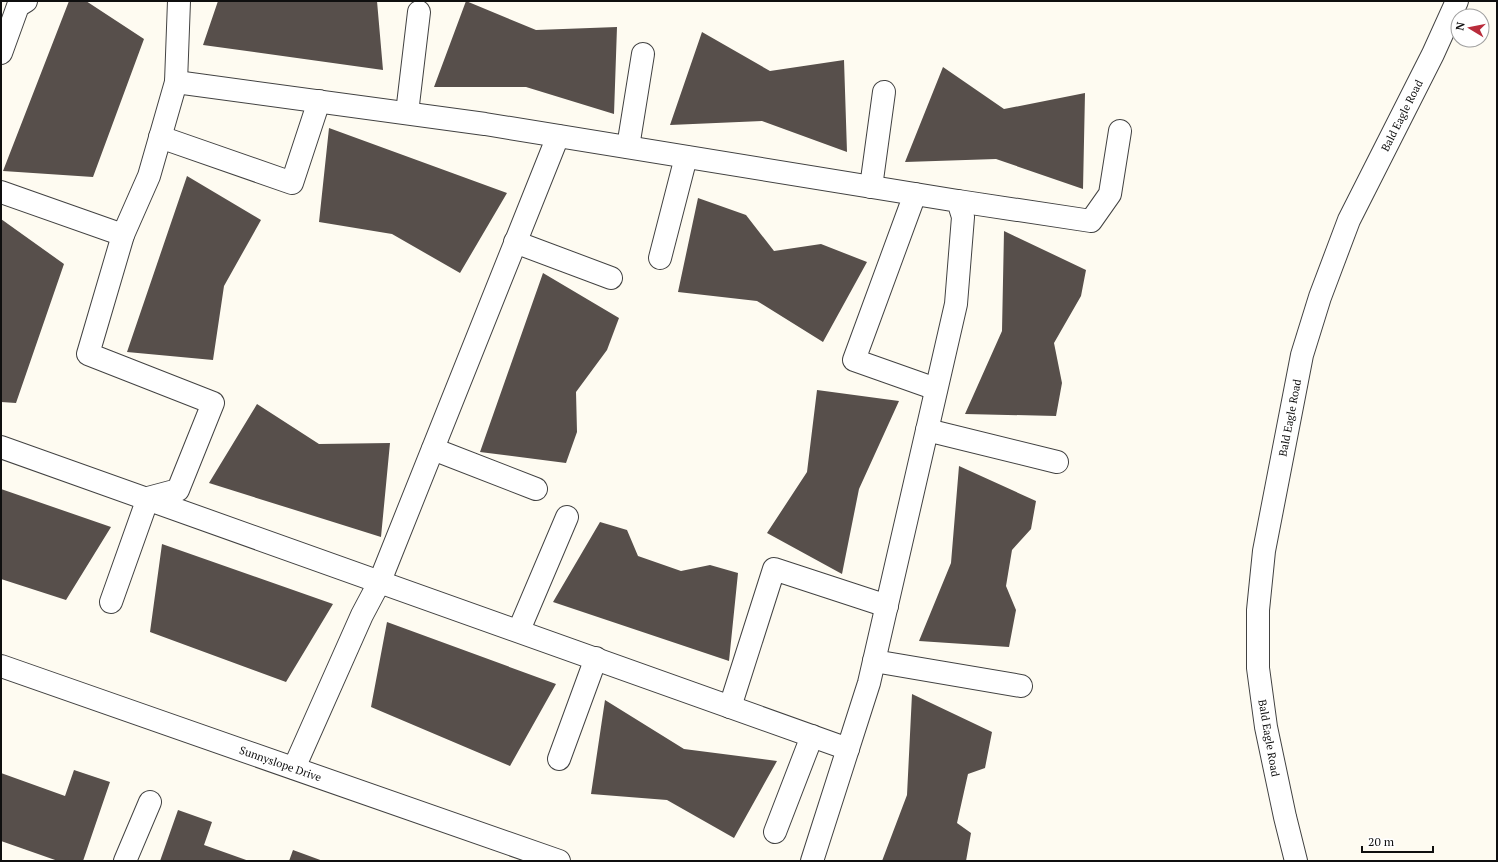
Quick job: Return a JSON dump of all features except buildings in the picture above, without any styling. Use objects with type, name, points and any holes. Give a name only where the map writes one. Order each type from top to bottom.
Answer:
[{"type":"street","points":[[3,41],[18,6],[26,1]]},
{"type":"street","points":[[148,498],[178,490],[213,403],[88,354],[123,235],[149,176],[176,82],[179,1]]},
{"type":"street","name":"Bald Eagle Road","points":[[1296,861],[1266,727],[1258,668],[1258,610],[1266,544],[1302,355],[1320,297],[1349,220],[1434,54],[1456,1]]},
{"type":"street","points":[[407,113],[419,12]]},
{"type":"street","points":[[628,147],[643,54]]},
{"type":"street","points":[[176,82],[407,113],[628,147],[958,202],[1091,221],[1110,194],[1120,131]]},
{"type":"street","points":[[871,187],[884,92]]},
{"type":"street","points":[[160,137],[292,184],[319,101]]},
{"type":"street","points":[[294,768],[362,615],[380,581],[558,136]]},
{"type":"street","points":[[660,258],[686,157]]},
{"type":"street","points":[[1,192],[123,235]]},
{"type":"street","points":[[915,194],[854,360],[936,389]]},
{"type":"street","points":[[812,861],[869,683],[956,304],[963,217],[958,202]]},
{"type":"street","points":[[516,242],[611,278]]},
{"type":"street","points":[[927,430],[1057,462]]},
{"type":"street","points":[[1,447],[519,630],[848,749]]},
{"type":"street","points":[[433,449],[536,489]]},
{"type":"street","points":[[111,602],[148,498]]},
{"type":"street","points":[[519,630],[567,517]]},
{"type":"street","points":[[730,706],[774,569],[887,606]]},
{"type":"street","points":[[559,759],[596,658]]},
{"type":"street","points":[[874,661],[1021,686]]},
{"type":"street","name":"Sunnyslope Drive","points":[[1,666],[559,861]]},
{"type":"street","points":[[775,832],[812,736]]},
{"type":"street","points":[[125,861],[150,802]]}]
